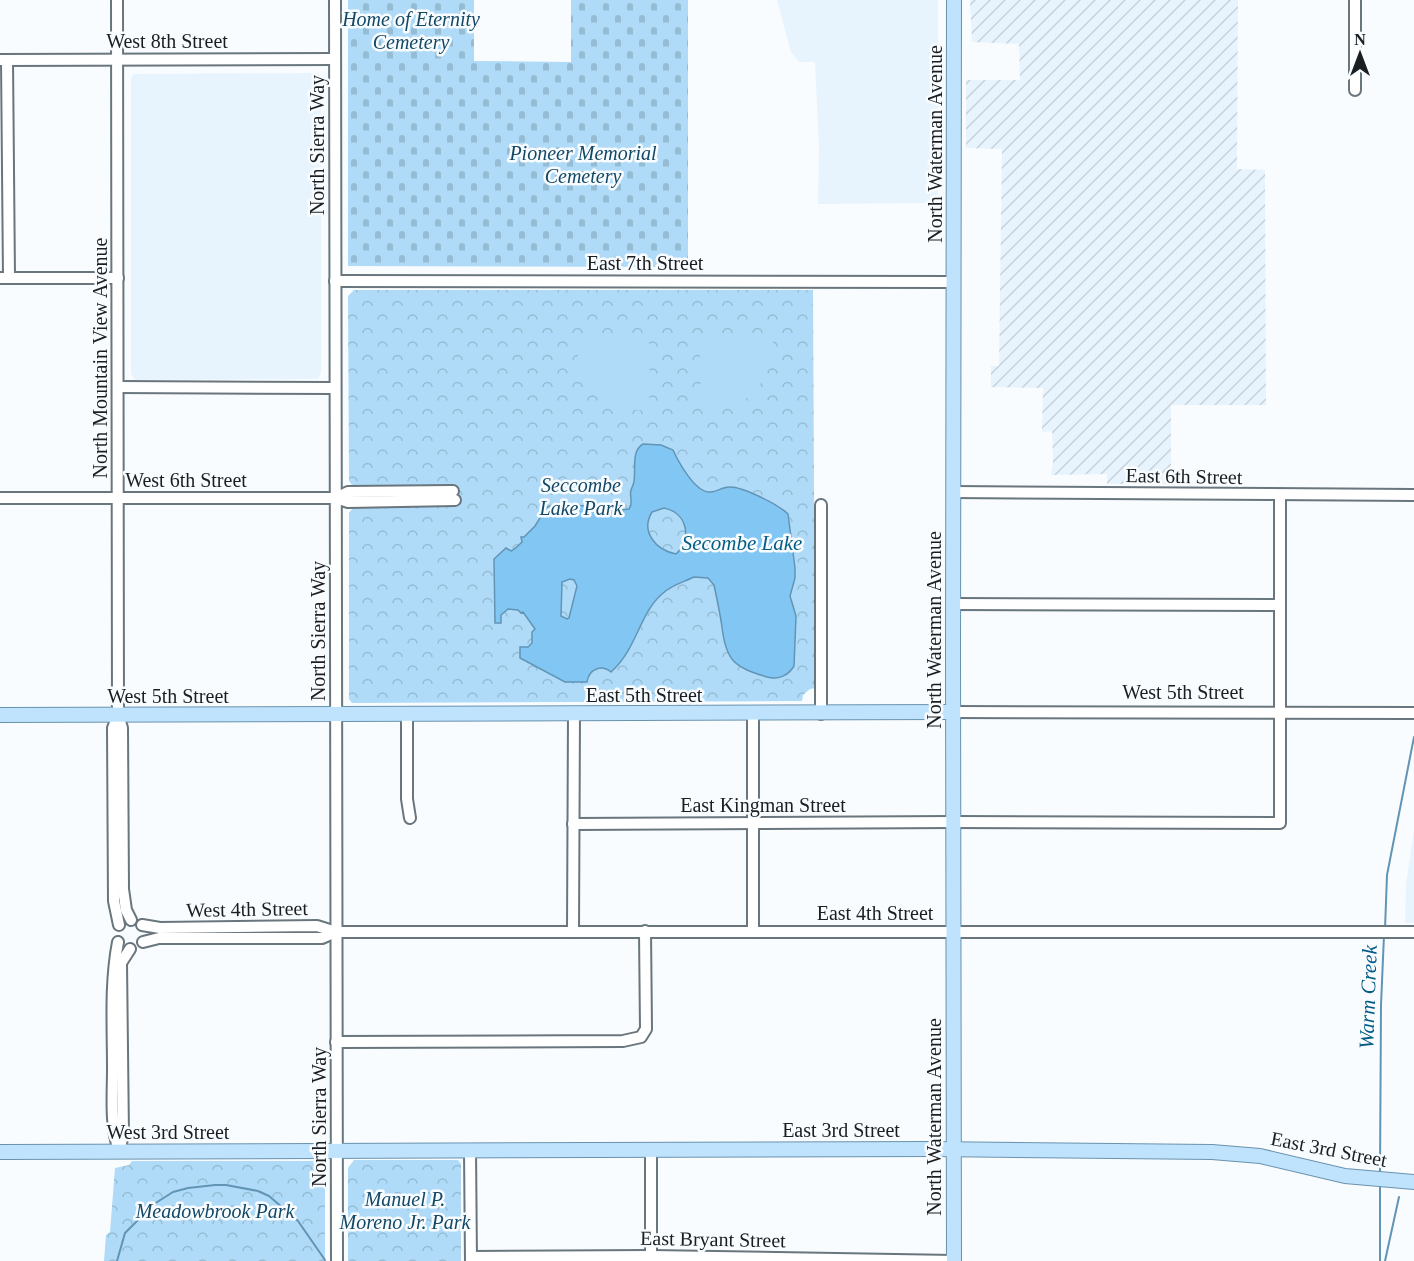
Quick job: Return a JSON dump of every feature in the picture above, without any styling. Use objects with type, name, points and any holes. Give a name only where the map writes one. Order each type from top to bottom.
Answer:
[{"type":"main road","name":"North Waterman Avenue","points":[[954,0],[954,1261]]},
{"type":"main road","name":"East 5th Street","points":[[336,715],[953,712]]},
{"type":"main road","name":"West 5th Street","points":[[0,715],[336,715]]},
{"type":"main road","name":"East 3rd Street","points":[[336,1150],[954,1149],[1237,1153],[1260,1156],[1345,1176],[1370,1180],[1414,1182]]},
{"type":"main road","name":"West 3rd Street","points":[[0,1152],[336,1150]]},
{"type":"street","name":"North Mountain View Avenue","points":[[117,0],[118,716],[122,728],[123,890],[126,910],[131,920]]},
{"type":"street","name":"North Sierra Way","points":[[335,0],[337,1261]]},
{"type":"street","points":[[1355,0],[1355,90]]},
{"type":"street","name":"West 8th Street","points":[[4,60],[335,59]]},
{"type":"street","points":[[4,60],[5,278],[118,278]]},
{"type":"street","name":"East 7th Street","points":[[335,281],[954,282]]},
{"type":"street","points":[[118,387],[335,388]]},
{"type":"street","name":"East 6th Street","points":[[953,492],[1414,495]]},
{"type":"street","points":[[1280,495],[1280,712]]},
{"type":"street","points":[[336,498],[348,502],[454,496]]},
{"type":"street","name":"West 6th Street","points":[[0,498],[336,498]]},
{"type":"street","points":[[821,505],[821,714]]},
{"type":"street","points":[[953,604],[1280,604]]},
{"type":"street","name":"West 5th Street","points":[[953,712],[1409,713]]},
{"type":"street","name":"East Kingman Street","points":[[573,824],[1280,823],[1280,712]]},
{"type":"street","points":[[573,931],[574,714]]},
{"type":"street","points":[[753,714],[753,931]]},
{"type":"street","points":[[406,715],[407,799],[410,818]]},
{"type":"street","name":"North Mountain View Avenue","points":[[118,716],[113,728],[113,867],[114,901],[119,925]]},
{"type":"street","points":[[131,920],[142,926],[145,932],[140,946],[130,949],[121,963],[123,1135],[119,1151],[113,1134],[113,970],[119,925],[131,920]]},
{"type":"street","name":"West 4th Street","points":[[142,926],[160,928],[317,926],[336,932]]},
{"type":"street","points":[[336,1042],[630,1041],[641,1037],[646,1029],[645,931]]},
{"type":"street","name":"West 4th Street","points":[[143,942],[159,938],[322,938],[336,932]]},
{"type":"street","name":"East 4th Street","points":[[336,932],[1414,932]]},
{"type":"street","points":[[118,942],[130,949]]},
{"type":"street","points":[[470,1150],[471,1259]]},
{"type":"street","points":[[651,1150],[651,1259]]},
{"type":"street","name":"East Bryant Street","points":[[471,1259],[954,1261]]},
{"type":"shaded area","points":[[777,0],[938,0],[938,203],[818,204],[819,147],[815,62],[799,62],[791,52]]},
{"type":"shaded area","points":[[970,0],[1238,0],[1237,169],[1265,170],[1266,405],[1171,405],[1171,484],[1107,484],[1107,474],[1051,475],[1052,431],[1042,432],[1043,388],[991,387],[991,366],[999,366],[1002,149],[966,148],[966,80],[1020,80],[1019,44],[972,42]]},
{"type":"shaded area","points":[[317,73],[321,76],[321,373],[318,379],[135,380],[131,374],[131,78],[134,74]]},
{"type":"shaded area","points":[[1414,830],[1414,923],[1405,923],[1406,885]]},
{"type":"green space","name":"Pioneer Memorial Cemetery","points":[[348,0],[474,0],[474,61],[571,62],[571,0],[688,0],[688,267],[348,266]]},
{"type":"green space","name":"Seccombe Lake Park","points":[[354,290],[813,290],[815,688],[803,695],[802,701],[352,703],[349,699],[349,513],[352,509],[352,485],[349,481],[348,296]]},
{"type":"green space","points":[[645,338],[649,343],[648,411],[618,405],[596,391],[587,381],[581,369],[577,339]]},
{"type":"green space","points":[[705,340],[773,340],[772,355],[762,382],[743,401],[716,411],[701,411],[700,345]]},
{"type":"green space","name":"Manuel P. Moreno Jr. Park","points":[[354,1160],[458,1160],[461,1164],[461,1261],[348,1261],[348,1168]]},
{"type":"green space","name":"Meadowbrook Park","points":[[132,1161],[320,1161],[325,1163],[325,1261],[104,1261],[106,1235],[110,1232],[115,1168],[129,1165]]},
{"type":"water","name":"Secombe Lake","points":[[643,444],[661,445],[673,450],[689,477],[705,491],[735,488],[769,501],[788,514],[795,568],[790,596],[796,616],[794,666],[786,675],[775,678],[767,677],[747,670],[739,666],[729,655],[714,585],[708,578],[694,577],[666,591],[648,611],[620,663],[611,672],[603,668],[596,669],[590,674],[587,682],[565,682],[520,658],[520,647],[528,647],[532,643],[532,632],[535,629],[523,612],[508,609],[501,615],[501,623],[495,623],[494,559],[506,548],[511,551],[521,543],[521,537],[524,537],[535,526],[547,507],[558,503],[629,509],[634,482],[635,456]],"holes":[[[664,508],[678,515],[685,527],[684,541],[676,554],[662,549],[649,533],[648,526],[652,512]],[[574,580],[577,586],[567,619],[561,616],[562,582]]]},
{"type":"waterway","name":"Warm Creek","points":[[1385,929],[1387,875],[1414,737]]},
{"type":"waterway","name":"Warm Creek","points":[[1380,1175],[1381,1005],[1384,935]]},
{"type":"waterway","name":"Warm Creek","points":[[1380,1184],[1380,1261]]},
{"type":"waterway","points":[[117,1261],[125,1233],[154,1204],[173,1192],[215,1185],[258,1191],[269,1196],[298,1221],[325,1260]]},
{"type":"waterway","points":[[1385,1261],[1399,1197]]},
{"type":"park label","name":"Home of Eternity Cemetery","points":[[411,30]]}]
